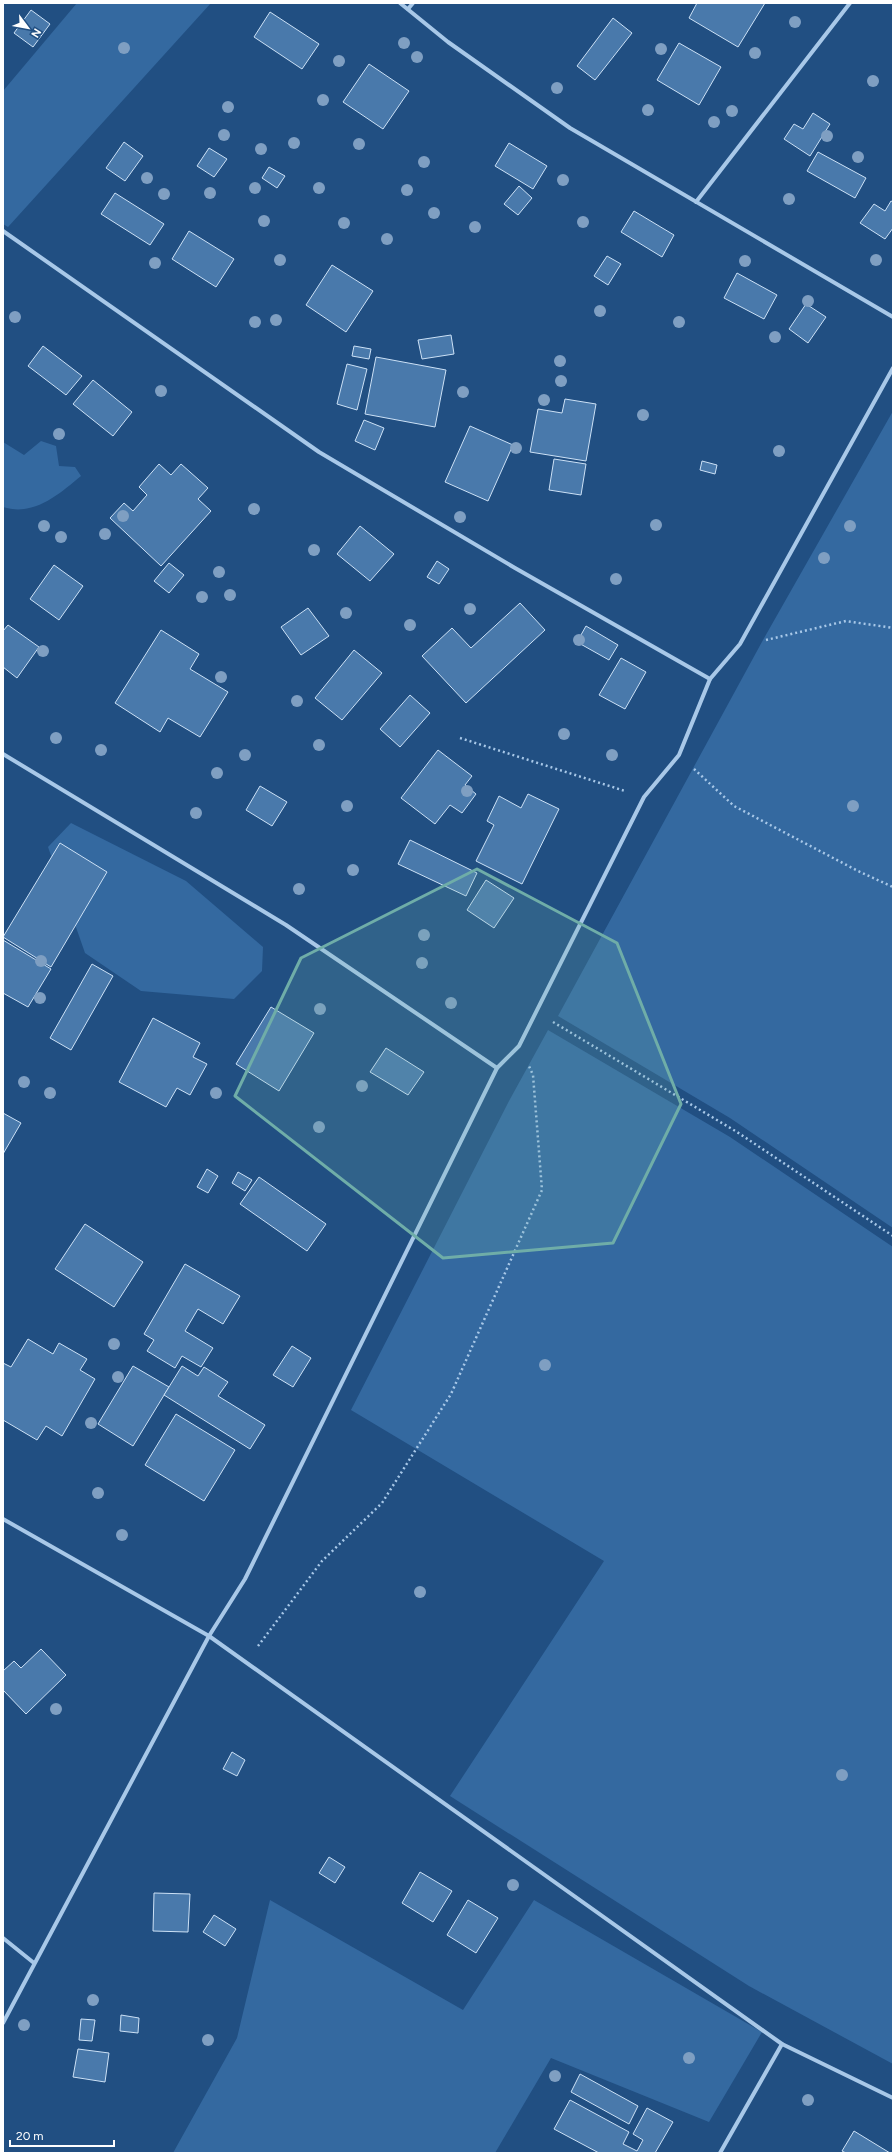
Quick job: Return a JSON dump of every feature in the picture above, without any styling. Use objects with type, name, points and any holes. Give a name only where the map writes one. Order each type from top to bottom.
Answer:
[{"type":"street","points":[[400,3],[448,42],[570,128],[893,316]]},
{"type":"street","points":[[408,9],[413,3]]},
{"type":"street","points":[[696,202],[850,3]]},
{"type":"street","points":[[3,231],[319,452],[515,568],[710,679]]},
{"type":"street","points":[[3,2023],[209,1636],[245,1579],[497,1068],[519,1046],[644,797],[679,755],[710,679],[740,644],[893,368]]},
{"type":"street","points":[[3,754],[286,925],[497,1068]]},
{"type":"street","points":[[3,1519],[209,1636],[782,2044],[893,2098]]},
{"type":"street","points":[[3,1938],[34,1963]]},
{"type":"street","points":[[720,2153],[782,2044]]},
{"type":"path","points":[[740,644],[793,635],[846,621],[893,628]]},
{"type":"path","points":[[460,738],[644,797]]},
{"type":"path","points":[[679,755],[734,806],[858,871],[893,887]]},
{"type":"path","points":[[537,1012],[737,1132],[893,1236]]},
{"type":"path","points":[[246,1662],[322,1561],[382,1503],[451,1394],[458,1380],[542,1190],[533,1075],[519,1046]]},
{"type":"path","points":[[887,1232],[893,1233]]},
{"type":"highlighted area","points":[[477,869],[617,943],[681,1104],[613,1243],[443,1258],[235,1096],[301,958]]},
{"type":"shaded area","points":[[77,3],[211,3],[8,227],[3,224],[3,91]]},
{"type":"shaded area","points":[[893,411],[893,1228],[730,1118],[558,1016],[763,640]]},
{"type":"shaded area","points":[[41,441],[56,446],[59,466],[75,467],[81,476],[55,496],[36,506],[25,509],[3,507],[3,442],[24,455]]},
{"type":"shaded area","points":[[71,823],[186,881],[263,947],[262,971],[234,999],[141,991],[85,953],[48,847]]},
{"type":"shaded area","points":[[548,1030],[730,1137],[893,1247],[893,2064],[749,1986],[450,1796],[604,1561],[351,1410],[509,1101]]},
{"type":"shaded area","points":[[270,1900],[463,2010],[534,1900],[762,2032],[709,2122],[551,2058],[495,2153],[173,2153],[237,2038]]},
{"type":"building","points":[[697,3],[765,3],[738,47],[689,18]]},
{"type":"building","points":[[31,10],[50,24],[33,47],[14,33]]},
{"type":"building","points":[[270,12],[319,44],[302,69],[254,37]]},
{"type":"building","points":[[613,18],[632,33],[595,80],[577,66]]},
{"type":"building","points":[[679,43],[721,67],[699,105],[657,80]]},
{"type":"building","points":[[369,64],[409,91],[383,129],[343,102]]},
{"type":"building","points":[[813,113],[830,124],[810,156],[784,139],[794,124],[803,129]]},
{"type":"building","points":[[124,142],[143,156],[125,181],[106,168]]},
{"type":"building","points":[[509,143],[547,166],[533,189],[495,166]]},
{"type":"building","points":[[209,148],[227,159],[214,177],[197,166]]},
{"type":"building","points":[[818,152],[866,178],[855,198],[807,171]]},
{"type":"building","points":[[269,167],[285,176],[277,188],[262,178]]},
{"type":"building","points":[[519,186],[532,198],[518,215],[504,204]]},
{"type":"building","points":[[115,193],[164,224],[150,245],[101,214]]},
{"type":"building","points":[[891,201],[893,202],[893,228],[885,239],[860,223],[874,204],[885,211]]},
{"type":"building","points":[[634,211],[674,235],[662,257],[621,232]]},
{"type":"building","points":[[189,231],[234,259],[216,287],[172,259]]},
{"type":"building","points":[[607,256],[621,264],[608,285],[594,276]]},
{"type":"building","points":[[332,265],[373,291],[346,332],[306,305]]},
{"type":"building","points":[[737,273],[777,295],[764,319],[724,298]]},
{"type":"building","points":[[806,304],[826,317],[808,343],[789,329]]},
{"type":"building","points":[[451,335],[454,354],[422,359],[418,340]]},
{"type":"building","points":[[43,346],[82,376],[66,395],[28,366]]},
{"type":"building","points":[[354,346],[371,349],[369,359],[352,356]]},
{"type":"building","points":[[376,357],[446,370],[435,427],[365,414]]},
{"type":"building","points":[[347,364],[367,369],[357,410],[337,404]]},
{"type":"building","points":[[93,380],[132,412],[113,436],[73,404]]},
{"type":"building","points":[[565,399],[596,404],[586,461],[530,452],[538,409],[562,413]]},
{"type":"building","points":[[364,420],[384,428],[375,450],[355,441]]},
{"type":"building","points":[[470,426],[513,445],[488,501],[445,482]]},
{"type":"building","points":[[554,459],[586,464],[581,495],[549,490]]},
{"type":"building","points":[[702,461],[717,465],[715,474],[700,470]]},
{"type":"building","points":[[159,464],[171,475],[181,464],[208,488],[198,499],[211,511],[161,566],[110,518],[124,503],[133,511],[147,495],[139,487]]},
{"type":"building","points":[[360,526],[394,554],[370,581],[337,554]]},
{"type":"building","points":[[437,561],[449,569],[439,584],[427,577]]},
{"type":"building","points":[[169,563],[184,575],[169,593],[154,581]]},
{"type":"building","points":[[54,565],[83,586],[59,620],[30,599]]},
{"type":"building","points":[[520,603],[545,630],[466,703],[422,656],[452,628],[471,648]]},
{"type":"building","points":[[308,608],[329,636],[301,655],[281,627]]},
{"type":"building","points":[[8,625],[39,647],[17,678],[3,667],[3,631]]},
{"type":"building","points":[[586,626],[618,645],[609,660],[577,642]]},
{"type":"building","points":[[161,630],[199,654],[190,669],[228,692],[200,737],[168,718],[160,732],[115,703]]},
{"type":"building","points":[[354,650],[382,673],[342,720],[315,698]]},
{"type":"building","points":[[621,658],[646,672],[625,709],[599,695]]},
{"type":"building","points":[[410,695],[430,713],[400,747],[380,729]]},
{"type":"building","points":[[438,750],[472,776],[465,785],[476,794],[462,813],[450,805],[435,824],[401,798]]},
{"type":"building","points":[[260,786],[287,802],[272,826],[246,810]]},
{"type":"building","points":[[528,794],[559,809],[522,884],[476,861],[494,825],[487,821],[499,796],[521,808]]},
{"type":"building","points":[[410,840],[477,873],[466,896],[398,864]]},
{"type":"building","points":[[60,843],[107,872],[51,967],[3,937]]},
{"type":"building","points":[[486,880],[514,898],[494,928],[467,910]]},
{"type":"building","points":[[3,940],[51,969],[28,1007],[3,993]]},
{"type":"building","points":[[92,964],[113,976],[71,1050],[50,1038]]},
{"type":"building","points":[[271,1007],[314,1033],[279,1091],[236,1064]]},
{"type":"building","points":[[153,1018],[200,1043],[193,1057],[207,1064],[190,1095],[177,1088],[166,1107],[119,1082]]},
{"type":"building","points":[[386,1048],[424,1072],[408,1095],[370,1072]]},
{"type":"building","points":[[3,1113],[21,1123],[3,1154]]},
{"type":"building","points":[[207,1169],[218,1176],[208,1193],[197,1187]]},
{"type":"building","points":[[238,1172],[252,1180],[245,1191],[232,1183]]},
{"type":"building","points":[[259,1177],[326,1224],[307,1251],[240,1204]]},
{"type":"building","points":[[85,1224],[143,1262],[114,1307],[55,1269]]},
{"type":"building","points":[[185,1264],[240,1296],[223,1324],[198,1309],[185,1331],[213,1348],[201,1367],[182,1356],[175,1368],[147,1351],[154,1340],[144,1334]]},
{"type":"building","points":[[28,1339],[53,1354],[59,1343],[87,1359],[80,1370],[95,1379],[62,1436],[46,1426],[37,1440],[3,1420],[3,1363],[11,1367]]},
{"type":"building","points":[[292,1346],[311,1358],[293,1387],[273,1375]]},
{"type":"building","points":[[133,1366],[169,1387],[133,1446],[98,1424]]},
{"type":"building","points":[[182,1366],[198,1376],[204,1367],[228,1382],[218,1396],[265,1425],[250,1449],[164,1395]]},
{"type":"building","points":[[176,1414],[235,1450],[204,1501],[145,1465]]},
{"type":"building","points":[[41,1649],[66,1675],[26,1714],[3,1690],[3,1671],[14,1661],[21,1668]]},
{"type":"building","points":[[232,1752],[245,1760],[237,1776],[223,1769]]},
{"type":"building","points":[[329,1857],[345,1867],[335,1883],[319,1873]]},
{"type":"building","points":[[420,1872],[452,1891],[433,1922],[402,1903]]},
{"type":"building","points":[[154,1893],[190,1894],[188,1932],[153,1931]]},
{"type":"building","points":[[468,1900],[498,1918],[476,1953],[447,1935]]},
{"type":"building","points":[[214,1915],[236,1929],[225,1946],[203,1932]]},
{"type":"building","points":[[121,2015],[139,2018],[138,2033],[120,2031]]},
{"type":"building","points":[[81,2019],[95,2020],[92,2041],[79,2040]]},
{"type":"building","points":[[78,2049],[109,2053],[105,2082],[73,2077]]},
{"type":"building","points":[[580,2074],[638,2106],[629,2124],[571,2092]]},
{"type":"building","points":[[570,2100],[629,2132],[623,2144],[637,2151],[643,2140],[633,2134],[647,2108],[673,2122],[655,2153],[599,2153],[554,2129]]},
{"type":"building","points":[[854,2131],[890,2153],[846,2153],[842,2151]]}]
